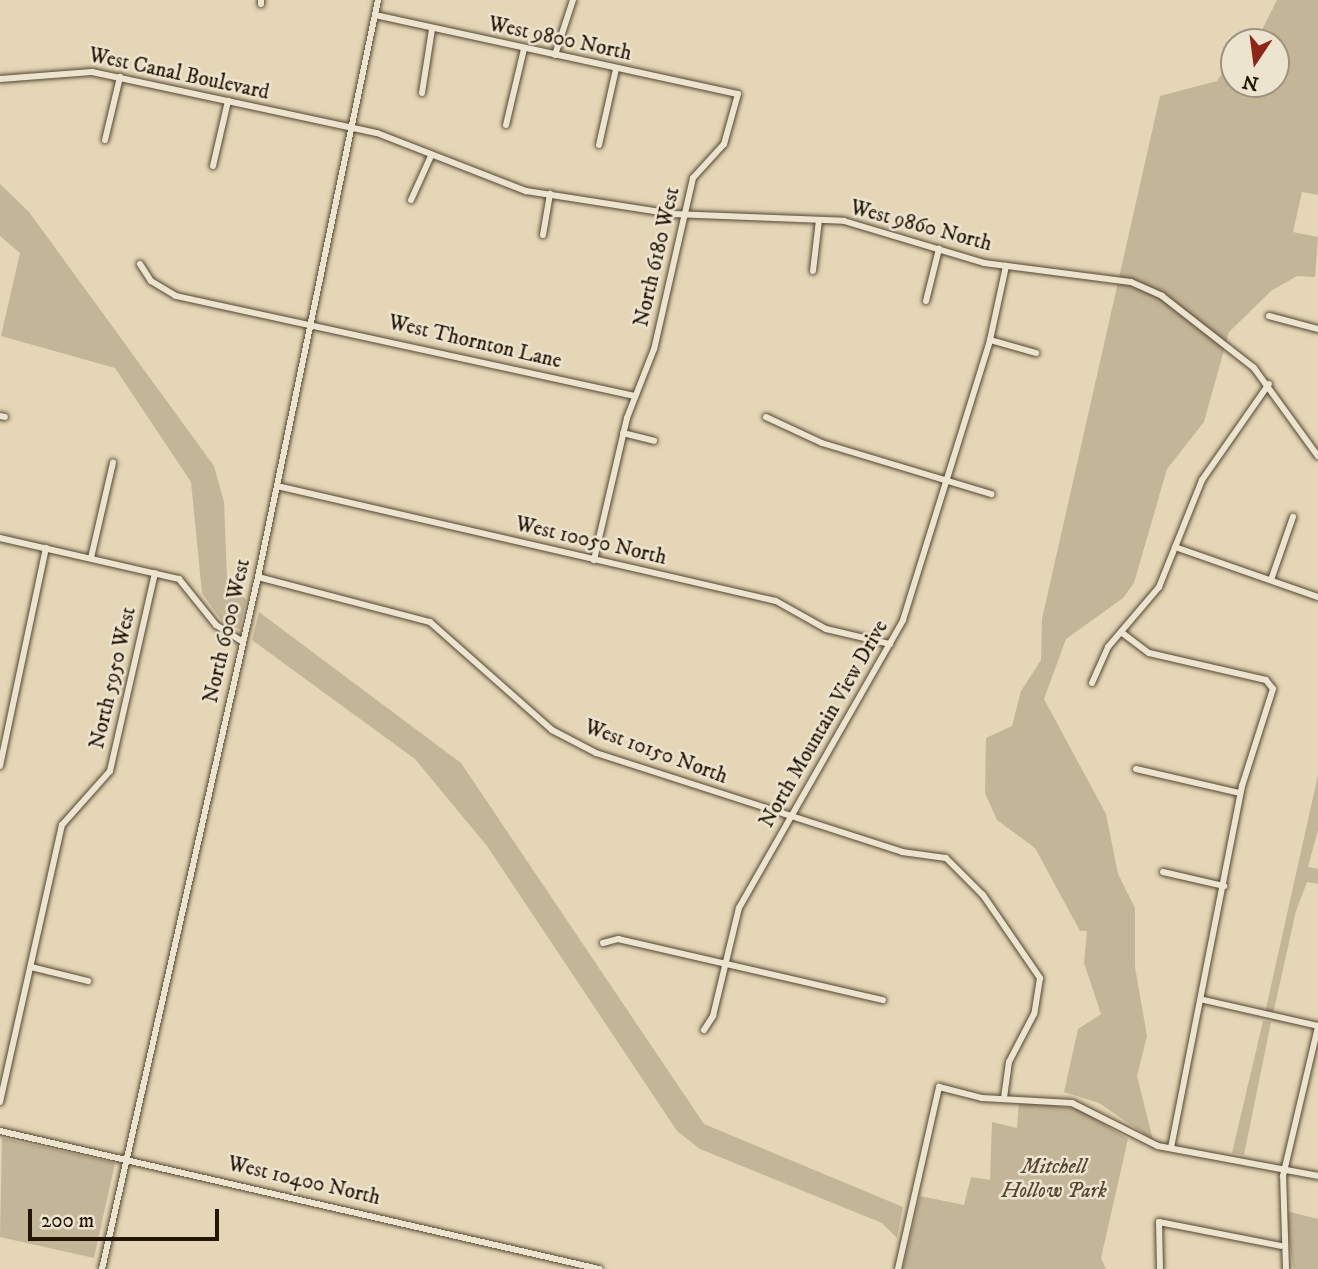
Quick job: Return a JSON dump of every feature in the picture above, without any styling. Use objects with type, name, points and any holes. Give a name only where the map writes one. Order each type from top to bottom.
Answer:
[{"type":"street","name":"North 6000 West","points":[[102,1269],[258,577],[307,323],[378,0]]},
{"type":"street","points":[[555,55],[573,0]]},
{"type":"street","name":"West 9800 North","points":[[375,16],[738,94]]},
{"type":"street","points":[[422,93],[432,29]]},
{"type":"street","points":[[506,125],[524,49]]},
{"type":"street","points":[[599,145],[616,69]]},
{"type":"street","name":"West Canal Boulevard","points":[[0,79],[68,70],[120,77],[349,127]]},
{"type":"street","points":[[105,140],[120,77]]},
{"type":"street","name":"North 6180 West","points":[[594,560],[623,433],[654,349],[693,178],[730,132],[738,94]]},
{"type":"street","points":[[213,166],[228,102]]},
{"type":"street","points":[[349,127],[431,156],[503,186],[550,194],[543,235]]},
{"type":"street","points":[[411,200],[431,156]]},
{"type":"street","name":"West 9860 North","points":[[550,194],[684,214],[844,221],[1006,266],[1106,278],[1162,296],[1269,384],[1318,456]]},
{"type":"street","points":[[813,271],[819,220]]},
{"type":"street","points":[[926,301],[939,249]]},
{"type":"street","name":"West Thornton Lane","points":[[140,264],[151,281],[176,296],[635,396]]},
{"type":"street","name":"North Mountain View Drive","points":[[704,1030],[713,1016],[738,908],[890,644],[990,340],[1006,266]]},
{"type":"street","points":[[1269,316],[1318,329]]},
{"type":"street","points":[[990,340],[1036,353]]},
{"type":"street","points":[[1092,683],[1121,632],[1159,587],[1197,488],[1269,384]]},
{"type":"street","points":[[766,417],[822,443],[991,494]]},
{"type":"street","points":[[623,433],[654,441]]},
{"type":"street","points":[[91,558],[113,463]]},
{"type":"street","name":"West 10050 North","points":[[277,486],[776,601],[826,629],[890,644]]},
{"type":"street","points":[[1271,580],[1293,516]]},
{"type":"street","points":[[0,538],[155,573],[186,584],[216,625],[242,641]]},
{"type":"street","points":[[1175,547],[1318,597]]},
{"type":"street","points":[[0,766],[46,548]]},
{"type":"street","name":"North 5950 West","points":[[0,1102],[67,813],[110,771],[155,573]]},
{"type":"street","name":"West 10150 North","points":[[258,577],[430,622],[552,730],[596,753],[790,818],[902,852],[946,858],[984,895],[1040,978],[1034,1014],[1009,1062],[1004,1096]]},
{"type":"street","points":[[1121,632],[1155,655],[1270,684],[1240,793],[1204,1000],[1171,1148]]},
{"type":"street","points":[[1136,769],[1240,793]]},
{"type":"street","points":[[1163,872],[1224,886]]},
{"type":"street","points":[[603,943],[618,939],[883,1000]]},
{"type":"street","points":[[31,967],[89,981]]},
{"type":"street","points":[[1204,1000],[1318,1027],[1284,1169],[1281,1246],[1286,1269]]},
{"type":"street","points":[[898,1269],[939,1087],[1089,1108],[1144,1141],[1318,1176]]},
{"type":"street","name":"West 10400 North","points":[[0,1131],[599,1269]]},
{"type":"street","points":[[1160,1269],[1159,1222],[1281,1246]]},
{"type":"green space","points":[[1277,0],[1318,0],[1318,195],[1302,192],[1293,232],[1318,237],[1315,277],[1297,276],[1271,291],[1229,332],[1204,422],[1167,469],[1134,583],[1123,598],[1066,639],[1044,699],[1106,814],[1118,874],[1135,908],[1135,967],[1147,1036],[1137,1076],[1153,1140],[1099,1103],[1064,1092],[1078,1029],[1101,1014],[1084,963],[1087,931],[1080,931],[1035,848],[997,820],[985,793],[986,738],[1012,726],[1021,691],[1041,660],[1042,619],[1160,96],[1217,81],[1220,76],[1220,98],[1290,98],[1290,28],[1263,28]]},
{"type":"green space","points":[[0,184],[29,212],[214,466],[224,502],[227,577],[246,600],[240,629],[224,624],[202,593],[191,482],[115,368],[1,336],[20,253],[0,236]]},
{"type":"green space","points":[[259,612],[461,763],[704,1124],[903,1207],[897,1238],[882,1223],[700,1149],[677,1131],[487,846],[415,759],[252,640]]},
{"type":"green space","points":[[1318,775],[1318,830],[1308,867],[1318,869],[1318,884],[1307,882],[1296,911],[1273,1014],[1265,1013]]},
{"type":"green space","points":[[1263,1021],[1271,1022],[1244,1155],[1232,1153]]},
{"type":"green space","name":"Mitchell Hollow Park","points":[[1019,1100],[1081,1110],[1128,1139],[1101,1258],[1106,1269],[903,1269],[920,1196],[964,1205],[971,1177],[990,1180],[992,1122],[1017,1128]]},
{"type":"green space","points":[[2,1138],[115,1163],[94,1258],[0,1237]]},
{"type":"green space","points":[[1286,1211],[1318,1219],[1318,1269],[1293,1269]]}]
